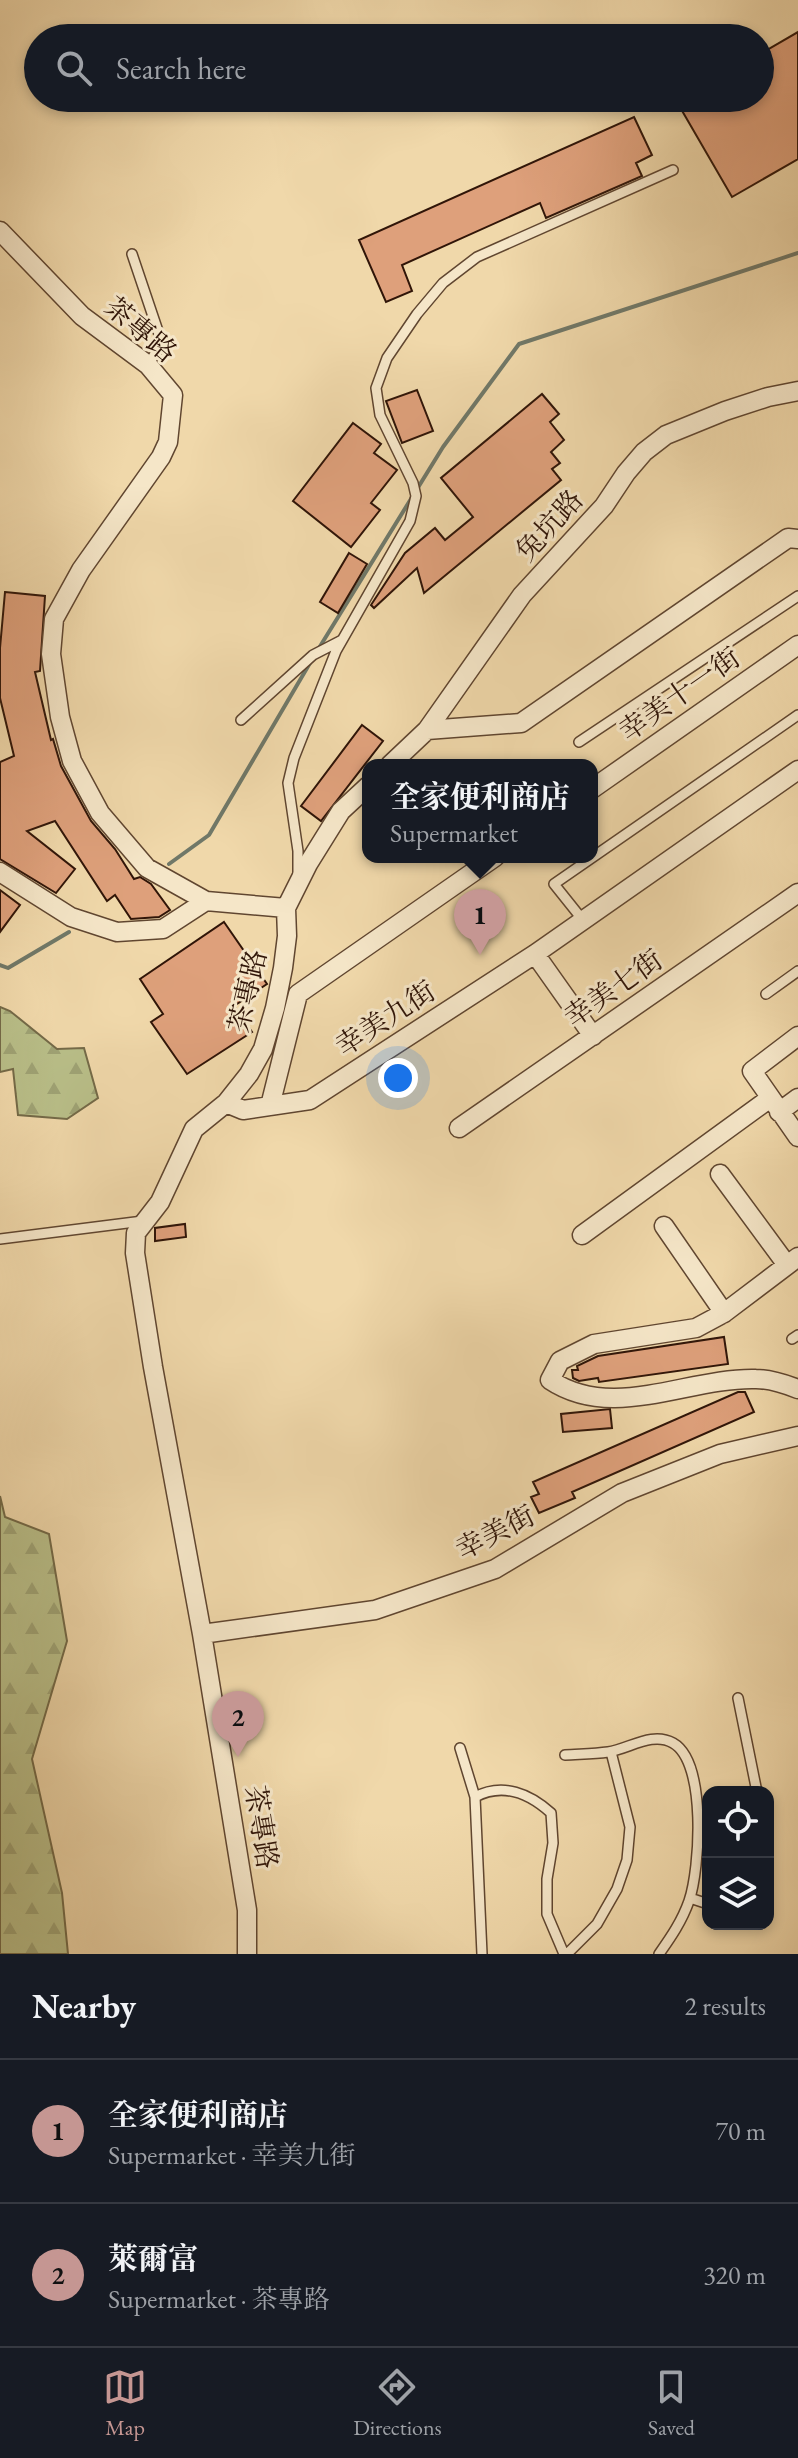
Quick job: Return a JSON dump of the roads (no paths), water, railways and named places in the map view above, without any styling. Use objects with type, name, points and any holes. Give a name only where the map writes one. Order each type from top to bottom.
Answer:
[{"type":"street","name":"茶專路","points":[[0,231],[82,316],[148,365],[173,395],[168,442],[161,457],[81,570],[54,619],[51,654],[60,717],[72,761],[100,813],[147,868],[206,901],[286,908],[283,968],[263,1049],[249,1074],[226,1103],[194,1129],[160,1202],[136,1233],[135,1253],[247,1910],[247,1954]]},
{"type":"street","name":"兔坑路","points":[[396,759],[427,730],[522,595],[604,506],[644,452],[666,435],[725,411],[798,391]]},
{"type":"street","points":[[427,730],[521,723],[788,538],[798,539]]},
{"type":"street","name":"幸美十一街","points":[[598,785],[798,645]]},
{"type":"street","name":"幸美九街","points":[[226,1103],[243,1110],[310,1100],[535,954],[798,770]]},
{"type":"street","points":[[286,908],[341,811],[362,792]]},
{"type":"street","points":[[270,1106],[298,994],[486,863]]},
{"type":"street","points":[[0,872],[71,917],[117,932],[163,929],[206,901]]},
{"type":"street","name":"幸美七街","points":[[459,1128],[798,893]]},
{"type":"street","points":[[535,954],[593,1036]]},
{"type":"street","points":[[797,1039],[752,1071],[798,1137]]},
{"type":"street","points":[[582,1235],[774,1105],[798,1098]]},
{"type":"street","points":[[720,1174],[792,1261],[724,1313],[696,1328],[594,1344],[560,1361],[550,1380],[586,1398],[658,1395],[712,1383],[757,1378],[798,1389]]},
{"type":"street","points":[[664,1226],[724,1313]]},
{"type":"street","name":"幸美街","points":[[202,1634],[375,1610],[495,1569],[622,1493],[720,1454],[798,1436]]},
{"type":"lane","points":[[298,883],[298,851],[288,802],[288,783],[306,724],[342,640],[405,531],[416,496],[413,483],[380,415],[376,388],[387,358],[443,283],[477,257],[673,170]]},
{"type":"lane","points":[[132,254],[162,343],[148,365]]},
{"type":"lane","points":[[579,742],[798,596]]},
{"type":"lane","points":[[241,720],[313,655],[342,640]]},
{"type":"lane","points":[[598,854],[798,715]]},
{"type":"lane","points":[[582,919],[554,884],[584,863]]},
{"type":"lane","points":[[766,994],[798,971]]},
{"type":"lane","points":[[0,1239],[146,1220]]},
{"type":"lane","points":[[738,1698],[756,1786]]},
{"type":"lane","points":[[565,1755],[611,1752],[654,1739],[672,1742],[686,1755],[692,1772],[696,1867],[690,1898],[680,1922],[659,1954]]},
{"type":"lane","points":[[460,1748],[475,1797],[482,1954]]},
{"type":"lane","points":[[475,1797],[504,1791],[526,1794],[551,1813],[553,1843],[547,1879],[547,1914],[565,1954],[597,1924],[617,1889],[627,1860],[630,1827],[611,1752]]},
{"type":"lane","points":[[690,1898],[702,1902]]},
{"type":"waterway","points":[[319,648],[443,447],[519,344],[798,253]]},
{"type":"waterway","points":[[169,864],[209,835],[310,663]]},
{"type":"waterway","points":[[0,965],[8,968],[69,932]]},
{"type":"place","name":"全家便利商店","points":[[480,955]]},
{"type":"place","name":"萊爾富","points":[[238,1757]]}]
